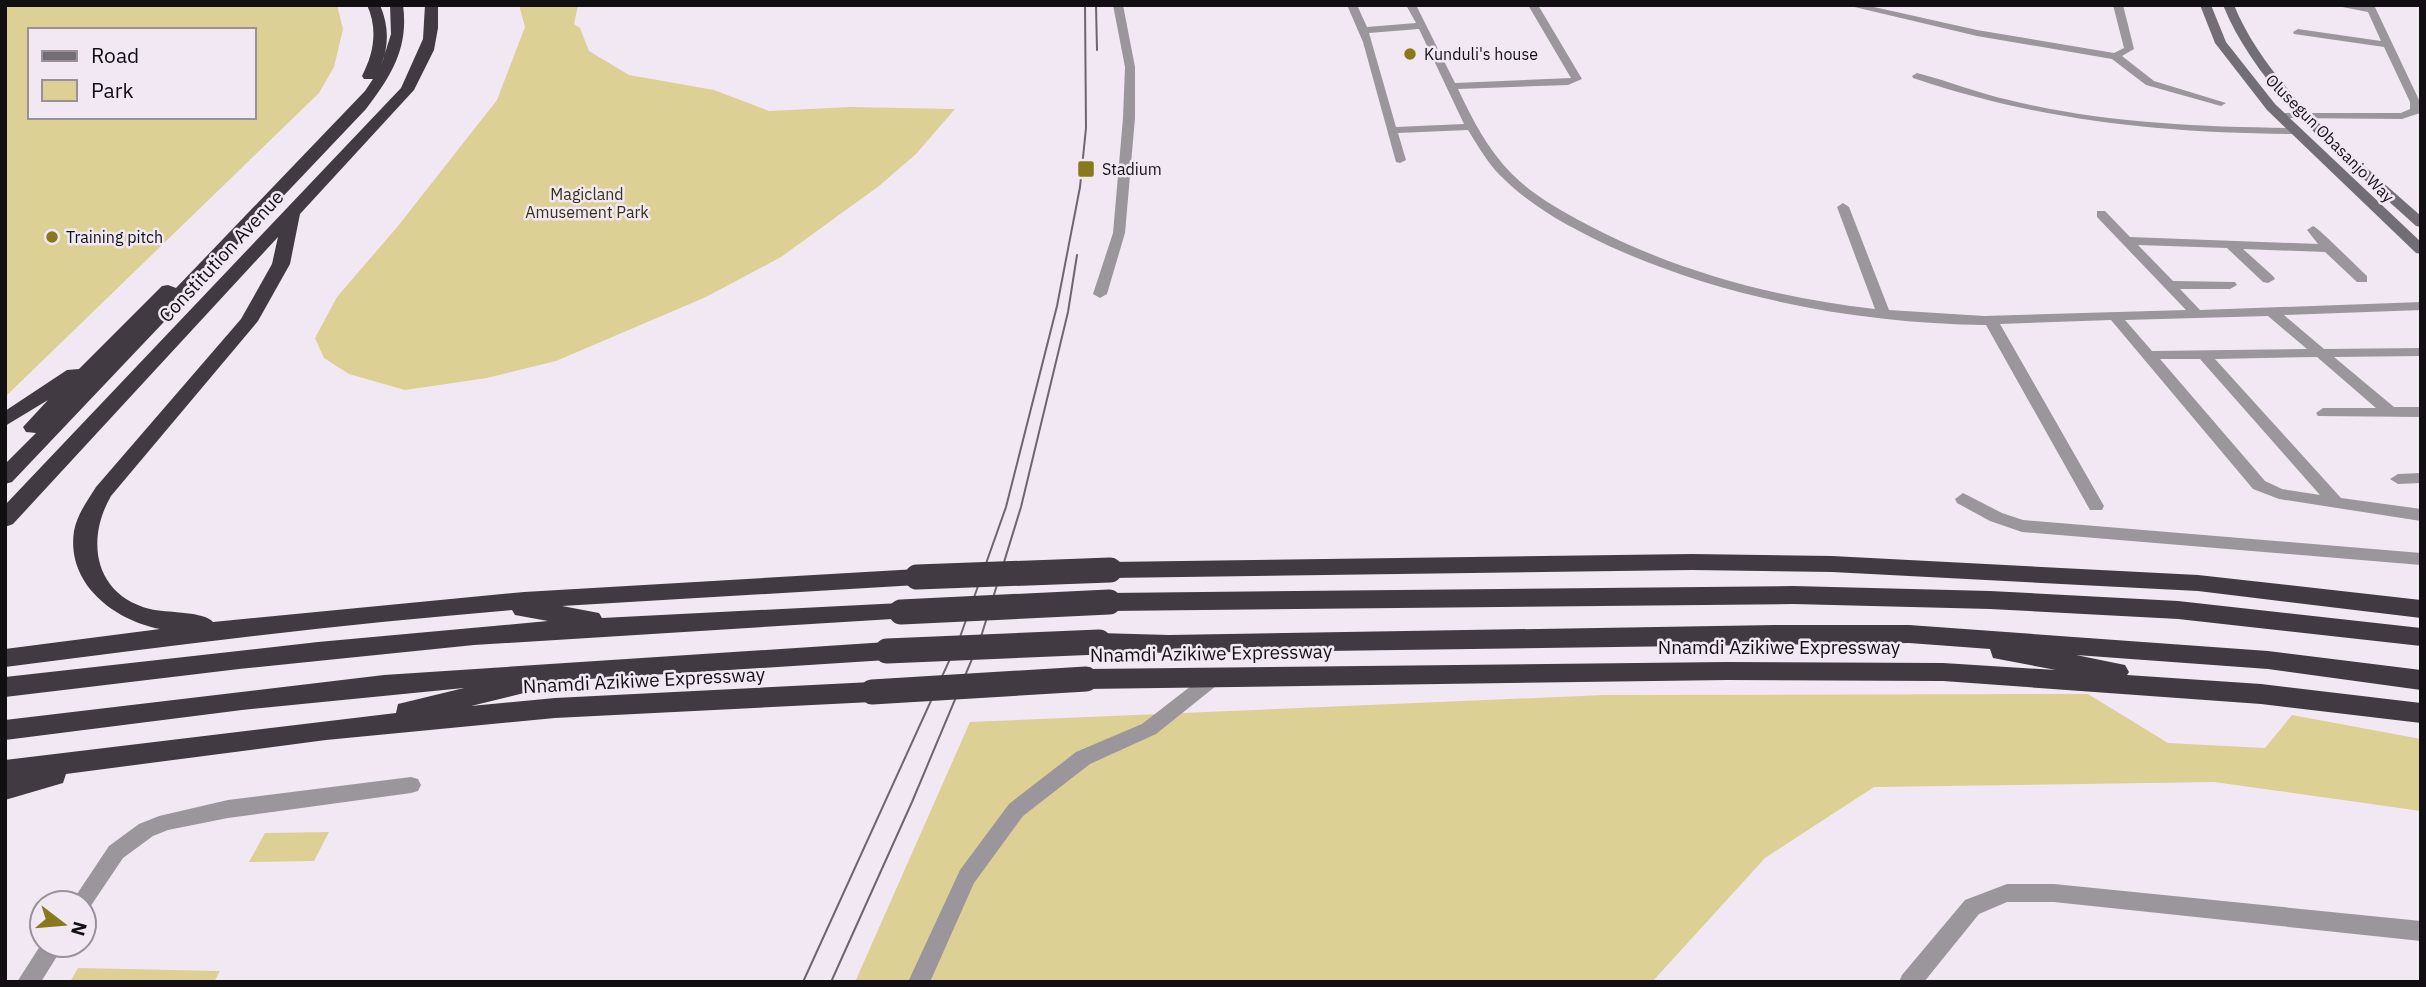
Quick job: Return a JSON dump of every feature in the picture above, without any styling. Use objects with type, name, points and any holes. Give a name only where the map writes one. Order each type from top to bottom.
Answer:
[{"type":"highway","points":[[373,5],[377,12],[381,39]]},
{"type":"highway","points":[[5,457],[344,112],[377,62],[381,39],[394,5]]},
{"type":"highway","name":"Constitution Avenue","points":[[5,477],[324,146],[380,82],[399,37],[394,5]]},
{"type":"highway","name":"Constitution Avenue","points":[[5,519],[407,90],[430,45],[434,23],[431,5]]},
{"type":"highway","points":[[290,622],[202,625],[139,615],[116,603],[99,586],[86,563],[89,517],[103,492],[249,321],[281,264],[292,214]]},
{"type":"highway","points":[[5,420],[28,402],[99,359]]},
{"type":"highway","points":[[5,658],[290,622],[484,604],[715,586],[1110,570],[1692,562],[1917,567],[2198,583],[2421,609]]},
{"type":"highway","points":[[1793,595],[1917,567]]},
{"type":"highway","points":[[5,687],[445,639],[632,625],[1109,602],[1793,595],[1990,600],[2178,610],[2421,637]]},
{"type":"highway","points":[[484,604],[632,625]]},
{"type":"highway","points":[[1909,634],[2220,691]]},
{"type":"highway","name":"Nnamdi Azikiwe Expressway","points":[[5,730],[383,685],[585,670],[1099,642],[1169,644],[1909,634],[2255,659],[2421,680]]},
{"type":"highway","points":[[326,730],[585,670]]},
{"type":"highway","name":"Nnamdi Azikiwe Expressway","points":[[5,771],[134,752],[326,730],[555,708],[1086,679],[1699,671],[1943,672],[2220,691],[2421,713]]},
{"type":"highway","points":[[5,789],[134,752]]},
{"type":"main road","name":"Olusegun Obasanjo Way","points":[[2206,5],[2221,43],[2280,116],[2421,250]]},
{"type":"main road","name":"Olusegun Obasanjo Way","points":[[2228,5],[2248,47],[2308,116],[2363,172],[2421,223]]},
{"type":"street","points":[[1100,294],[1119,233],[1129,118],[1130,67],[1118,5]]},
{"type":"street","points":[[1352,5],[1393,130],[1391,133],[1400,160]]},
{"type":"street","points":[[1411,5],[1470,127],[1499,168],[1537,200],[1581,227],[1632,253],[1705,279],[1772,295],[1883,312],[1964,320],[2421,306]]},
{"type":"street","points":[[1452,86],[1568,82],[1577,79],[1533,5]]},
{"type":"street","points":[[1851,5],[1977,33],[2115,56],[2150,83],[2221,103]]},
{"type":"street","points":[[2115,56],[2129,49],[2119,5]]},
{"type":"street","points":[[2280,116],[2402,116],[2416,111],[2417,100],[2370,7],[2337,5]]},
{"type":"street","points":[[1362,30],[1423,26]]},
{"type":"street","points":[[2298,32],[2388,45]]},
{"type":"street","points":[[1917,76],[1996,102],[2137,126],[2295,131]]},
{"type":"street","points":[[1393,130],[1470,127]]},
{"type":"street","points":[[1843,207],[1883,312]]},
{"type":"street","points":[[2101,214],[2197,314]]},
{"type":"street","points":[[2313,230],[2328,248],[2362,279]]},
{"type":"street","points":[[2127,241],[2328,248]]},
{"type":"street","points":[[2231,245],[2269,279]]},
{"type":"street","points":[[2171,285],[2230,285]]},
{"type":"street","points":[[2272,312],[2390,412]]},
{"type":"street","points":[[2115,316],[2259,485],[2279,494],[2421,515]]},
{"type":"street","points":[[1990,319],[2096,506]]},
{"type":"street","points":[[2149,355],[2421,352]]},
{"type":"street","points":[[2203,354],[2336,502]]},
{"type":"street","points":[[2323,413],[2421,412]]},
{"type":"street","points":[[2398,479],[2421,478]]},
{"type":"street","points":[[1963,499],[1996,517],[2022,526],[2421,559]]},
{"type":"street","points":[[919,982],[967,877],[1016,810],[1083,758],[1149,729],[1215,677]]},
{"type":"street","points":[[91,889],[116,852],[146,830],[166,822],[228,809],[411,785]]},
{"type":"street","points":[[1910,982],[1972,907],[2007,893],[2054,893],[2421,931]]},
{"type":"street","points":[[28,982],[44,959]]},
{"type":"green space","points":[[5,5],[337,5],[343,29],[334,67],[319,93],[5,397]]},
{"type":"green space","name":"Magicland Amusement Park","points":[[519,5],[578,5],[574,24],[580,28],[589,51],[629,75],[714,90],[769,111],[850,107],[955,109],[916,154],[879,186],[781,257],[706,297],[556,361],[487,378],[405,390],[349,374],[324,358],[315,338],[337,297],[398,226],[497,100],[525,27]]},
{"type":"green space","points":[[2088,694],[2168,743],[2265,748],[2292,715],[2421,739],[2421,811],[2214,782],[1874,787],[1765,858],[1652,982],[855,982],[970,722],[1604,695]]},
{"type":"green space","points":[[329,832],[314,861],[249,862],[265,833]]},
{"type":"green space","points":[[78,968],[220,971],[214,982],[70,982]]},
{"type":"tram line","points":[[803,982],[960,637],[1006,507],[1057,306],[1080,187],[1086,128],[1085,5]]},
{"type":"tram line","points":[[1096,5],[1097,50]]},
{"type":"tram line","points":[[831,982],[912,802],[980,640],[1021,507],[1068,312],[1077,255]]},
{"type":"place","name":"Kunduli's house","points":[[1410,54]]},
{"type":"place","name":"Stadium","points":[[1086,169]]},
{"type":"place","name":"Training pitch","points":[[52,237]]}]
